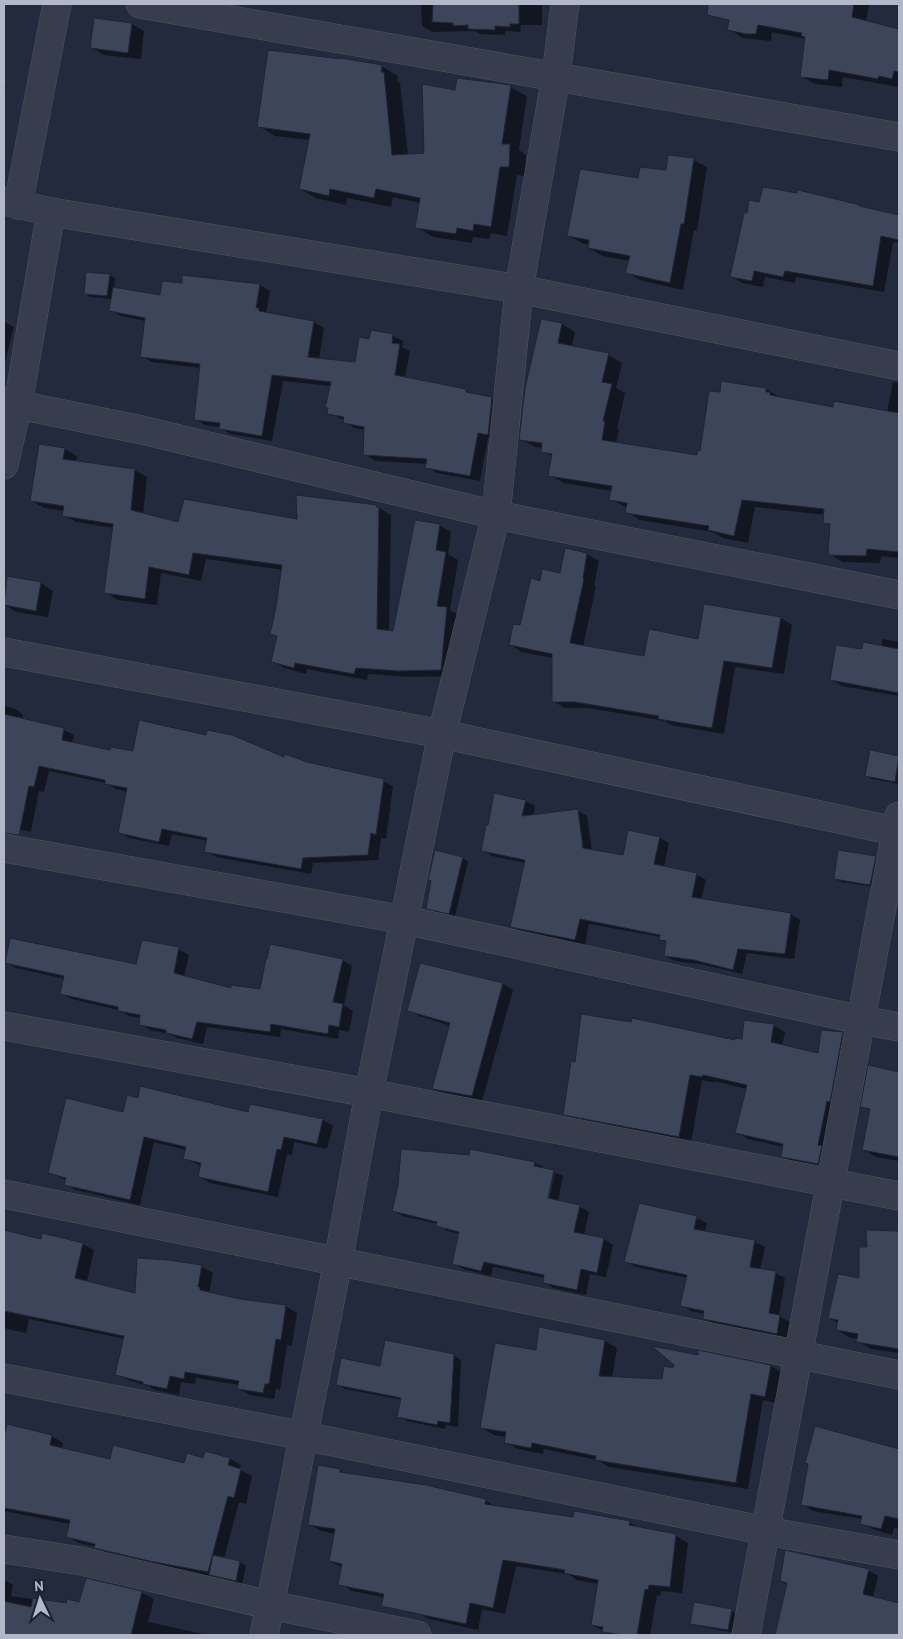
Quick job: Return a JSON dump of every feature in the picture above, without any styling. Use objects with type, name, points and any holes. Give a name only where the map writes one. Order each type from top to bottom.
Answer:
[{"type":"street","points":[[57,4],[11,203],[51,212],[519,289],[899,366]]},
{"type":"street","points":[[140,4],[899,137]]},
{"type":"street","points":[[264,1635],[338,1262],[369,1093],[442,734],[496,515],[519,289],[556,76],[565,4]]},
{"type":"street","points":[[4,465],[11,403],[51,212]]},
{"type":"street","points":[[11,403],[170,437],[496,515],[899,595]]},
{"type":"street","points":[[4,652],[442,734],[898,826],[746,1635]]},
{"type":"street","points":[[4,848],[405,920],[899,1027]]},
{"type":"street","points":[[4,1026],[369,1093],[899,1196]]},
{"type":"street","points":[[4,1194],[899,1375]]},
{"type":"street","points":[[4,1378],[304,1436],[766,1531],[899,1555]]},
{"type":"street","points":[[4,1549],[81,1561],[270,1605],[417,1635]]},
{"type":"building","points":[[433,4],[519,4],[519,24],[510,24],[510,27],[495,26],[495,30],[468,29],[468,25],[453,26],[453,23],[432,22]]},
{"type":"building","points":[[708,4],[854,4],[852,17],[899,29],[899,72],[894,71],[892,79],[879,76],[878,79],[829,70],[828,80],[800,77],[805,37],[801,36],[802,33],[758,25],[756,34],[727,30],[729,20],[707,15]]},
{"type":"building","points":[[94,18],[132,23],[128,53],[90,48]]},
{"type":"building","points":[[268,50],[341,58],[382,65],[381,72],[384,72],[392,155],[424,153],[422,84],[455,90],[457,78],[511,85],[502,144],[510,144],[509,167],[500,167],[491,227],[474,224],[473,231],[457,228],[456,234],[415,228],[420,198],[376,189],[374,198],[330,189],[329,196],[299,189],[310,134],[257,127]]},
{"type":"building","points":[[668,155],[694,158],[684,224],[681,224],[670,283],[625,273],[630,256],[588,248],[589,240],[567,236],[580,169],[638,178],[640,167],[666,170]]},
{"type":"building","points":[[763,187],[797,193],[798,190],[899,215],[899,240],[881,236],[873,286],[785,271],[783,277],[754,271],[752,281],[730,277],[744,213],[747,213],[749,200],[759,202]]},
{"type":"building","points":[[86,272],[110,274],[107,296],[84,294]]},
{"type":"building","points":[[182,275],[260,284],[256,308],[259,308],[259,311],[314,321],[308,357],[355,362],[359,337],[369,339],[371,330],[393,334],[392,343],[400,344],[395,375],[466,389],[466,392],[492,397],[488,435],[478,433],[470,476],[425,468],[427,459],[363,455],[364,427],[343,423],[344,417],[327,414],[328,408],[325,408],[331,382],[272,375],[262,436],[219,429],[220,423],[194,420],[200,364],[140,357],[145,318],[109,311],[113,287],[160,295],[162,281],[182,283]]},
{"type":"building","points":[[541,319],[562,323],[558,343],[609,353],[602,382],[612,384],[603,421],[605,421],[602,440],[697,455],[698,450],[700,451],[709,391],[720,392],[721,381],[766,388],[766,392],[770,392],[770,395],[833,407],[834,401],[899,413],[899,552],[867,549],[866,556],[828,555],[830,524],[823,523],[824,509],[742,500],[734,536],[708,530],[709,526],[625,513],[627,503],[609,500],[612,486],[548,476],[552,454],[541,452],[542,443],[519,440],[525,388]]},
{"type":"building","points":[[39,444],[65,448],[63,459],[135,469],[131,510],[178,522],[184,499],[297,519],[296,495],[377,505],[376,507],[379,507],[377,629],[393,631],[415,520],[440,524],[436,550],[446,552],[437,606],[447,607],[441,670],[399,671],[356,668],[354,674],[295,663],[294,668],[271,662],[277,636],[270,634],[282,565],[193,553],[189,575],[149,567],[145,599],[104,593],[113,524],[62,516],[64,506],[30,501]]},
{"type":"building","points":[[565,548],[587,553],[584,579],[570,643],[644,656],[649,629],[698,639],[704,604],[781,617],[772,668],[724,661],[712,728],[658,719],[659,716],[575,702],[552,702],[552,654],[509,645],[513,624],[520,625],[531,578],[540,581],[542,569],[560,573]]},
{"type":"building","points":[[7,576],[41,582],[36,611],[4,605]]},
{"type":"building","points":[[863,642],[899,649],[899,693],[830,680],[836,645],[862,649]]},
{"type":"building","points":[[4,714],[64,728],[62,740],[110,750],[111,747],[133,751],[139,720],[206,735],[207,730],[232,735],[284,757],[285,754],[307,762],[384,779],[376,835],[371,833],[368,855],[303,858],[301,869],[204,852],[207,838],[162,829],[159,842],[118,833],[127,788],[105,784],[105,780],[39,766],[34,787],[29,786],[19,835],[4,833]]},
{"type":"building","points":[[870,750],[899,756],[895,782],[865,776]]},
{"type":"building","points":[[494,793],[526,800],[522,816],[578,809],[583,848],[623,855],[628,830],[660,837],[654,864],[697,873],[692,897],[791,913],[785,954],[738,949],[733,970],[694,960],[664,956],[666,941],[659,940],[660,935],[580,919],[575,940],[510,927],[525,860],[481,851]]},
{"type":"building","points":[[435,850],[463,857],[449,914],[426,909],[431,881],[428,880]]},
{"type":"building","points":[[838,850],[876,856],[870,885],[834,879]]},
{"type":"building","points":[[10,938],[136,964],[142,940],[179,947],[174,973],[231,988],[231,985],[260,989],[270,944],[343,959],[333,1002],[343,1004],[339,1027],[329,1025],[328,1034],[271,1024],[270,1032],[197,1022],[192,1039],[166,1033],[166,1030],[139,1025],[140,1015],[118,1011],[118,1007],[60,994],[64,976],[5,963]]},
{"type":"building","points":[[420,963],[503,983],[472,1096],[432,1089],[450,1023],[407,1011]]},
{"type":"building","points":[[581,1014],[631,1022],[632,1018],[735,1040],[735,1038],[742,1039],[744,1020],[774,1024],[771,1042],[818,1053],[821,1030],[843,1032],[830,1102],[827,1101],[818,1145],[822,1146],[818,1164],[781,1157],[783,1144],[735,1133],[747,1085],[703,1075],[702,1077],[690,1075],[679,1137],[563,1115],[571,1061],[575,1062]]},
{"type":"building","points":[[868,1065],[899,1072],[899,1157],[862,1150],[870,1109],[860,1107]]},
{"type":"building","points":[[140,1086],[248,1112],[250,1104],[323,1119],[317,1144],[284,1137],[281,1150],[277,1149],[268,1192],[198,1177],[201,1163],[183,1159],[186,1147],[144,1137],[130,1200],[64,1185],[66,1178],[48,1173],[66,1098],[123,1112],[127,1095],[138,1098]]},
{"type":"building","points":[[401,1149],[469,1155],[470,1149],[535,1162],[534,1166],[554,1170],[548,1198],[580,1205],[574,1232],[604,1238],[597,1273],[581,1269],[577,1290],[543,1283],[544,1275],[484,1262],[481,1271],[452,1264],[459,1232],[436,1226],[437,1222],[392,1211],[398,1186]]},
{"type":"building","points":[[639,1203],[697,1216],[694,1229],[755,1240],[750,1267],[776,1271],[769,1313],[780,1315],[777,1334],[703,1319],[704,1311],[680,1306],[687,1275],[624,1262]]},
{"type":"building","points":[[4,1230],[41,1239],[42,1233],[83,1243],[75,1278],[135,1293],[137,1258],[168,1260],[202,1265],[198,1287],[200,1287],[200,1290],[240,1299],[286,1305],[281,1340],[276,1339],[269,1384],[265,1384],[263,1393],[237,1389],[239,1381],[185,1372],[184,1379],[170,1376],[167,1389],[143,1384],[143,1382],[115,1375],[124,1336],[4,1311]]},
{"type":"building","points":[[866,1230],[899,1231],[899,1349],[856,1342],[858,1334],[836,1330],[838,1320],[828,1318],[838,1274],[859,1278],[859,1247],[867,1247]]},
{"type":"building","points":[[539,1327],[605,1340],[599,1376],[662,1379],[664,1366],[673,1368],[674,1365],[652,1346],[698,1355],[698,1350],[771,1365],[765,1397],[751,1394],[736,1483],[595,1460],[596,1456],[532,1443],[531,1448],[504,1443],[506,1432],[480,1428],[495,1343],[536,1350]]},
{"type":"building","points":[[385,1340],[454,1354],[450,1423],[438,1421],[437,1425],[397,1417],[401,1398],[336,1385],[341,1358],[380,1366]]},
{"type":"building","points":[[7,1424],[52,1435],[50,1445],[110,1459],[113,1445],[184,1463],[187,1453],[203,1458],[205,1451],[230,1458],[228,1465],[241,1469],[234,1498],[228,1496],[208,1572],[94,1548],[95,1544],[66,1537],[70,1520],[4,1508],[4,1436]]},
{"type":"building","points":[[815,1426],[899,1449],[899,1519],[885,1516],[881,1529],[860,1524],[862,1516],[801,1505],[808,1464],[805,1463]]},
{"type":"building","points":[[318,1465],[340,1469],[340,1472],[426,1485],[486,1499],[485,1504],[573,1517],[574,1511],[630,1521],[629,1525],[676,1534],[670,1587],[649,1585],[648,1590],[645,1589],[637,1635],[602,1632],[603,1627],[591,1625],[598,1580],[564,1573],[565,1570],[503,1560],[493,1608],[470,1603],[466,1624],[381,1606],[384,1594],[338,1585],[342,1564],[329,1561],[335,1529],[308,1525]]},
{"type":"building","points":[[785,1550],[869,1569],[863,1594],[899,1603],[899,1635],[775,1635],[787,1583],[780,1581]]},
{"type":"building","points":[[213,1555],[240,1561],[236,1581],[209,1575]]},
{"type":"building","points":[[86,1578],[142,1591],[131,1635],[4,1635],[4,1601],[31,1607],[33,1598],[66,1603],[67,1599],[79,1602]]},
{"type":"building","points":[[694,1602],[732,1609],[728,1630],[690,1624]]}]
